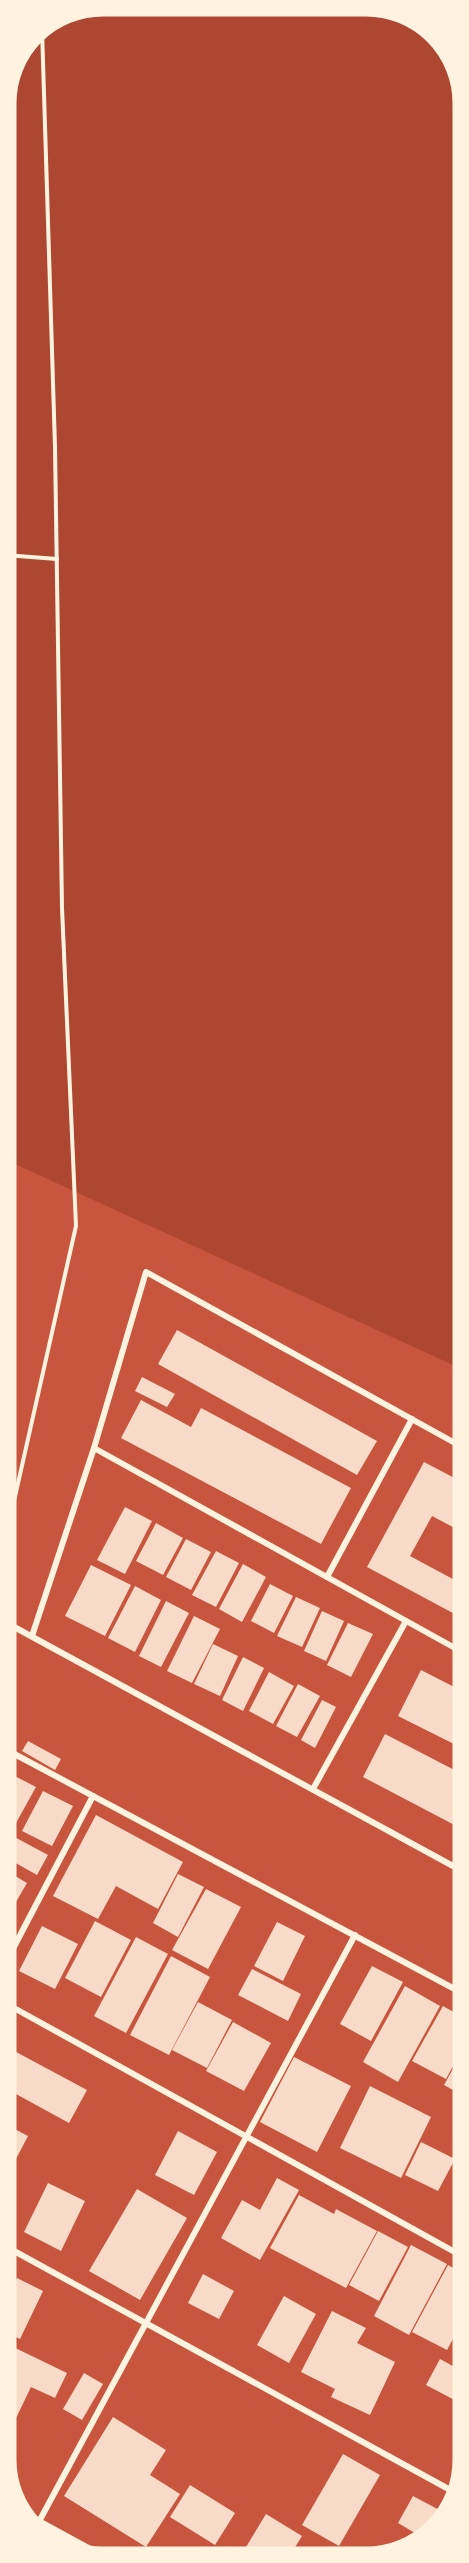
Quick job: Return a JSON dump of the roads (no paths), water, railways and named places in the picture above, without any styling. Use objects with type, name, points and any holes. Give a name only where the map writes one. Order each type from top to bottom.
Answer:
[{"type":"street","points":[[32,1636],[94,1448],[146,1272],[454,1442]]},
{"type":"street","points":[[327,1577],[412,1419]]},
{"type":"street","points":[[94,1448],[454,1647]]},
{"type":"street","points":[[313,1789],[406,1621]]},
{"type":"street","points":[[15,1627],[454,1867]]},
{"type":"street","points":[[15,1754],[454,1989]]},
{"type":"street","points":[[15,1945],[93,1796]]},
{"type":"street","points":[[40,2521],[355,1935]]},
{"type":"street","points":[[15,2010],[454,2251]]},
{"type":"street","points":[[15,2251],[448,2489]]},
{"type":"street","points":[[43,2524],[82,2545]]}]
